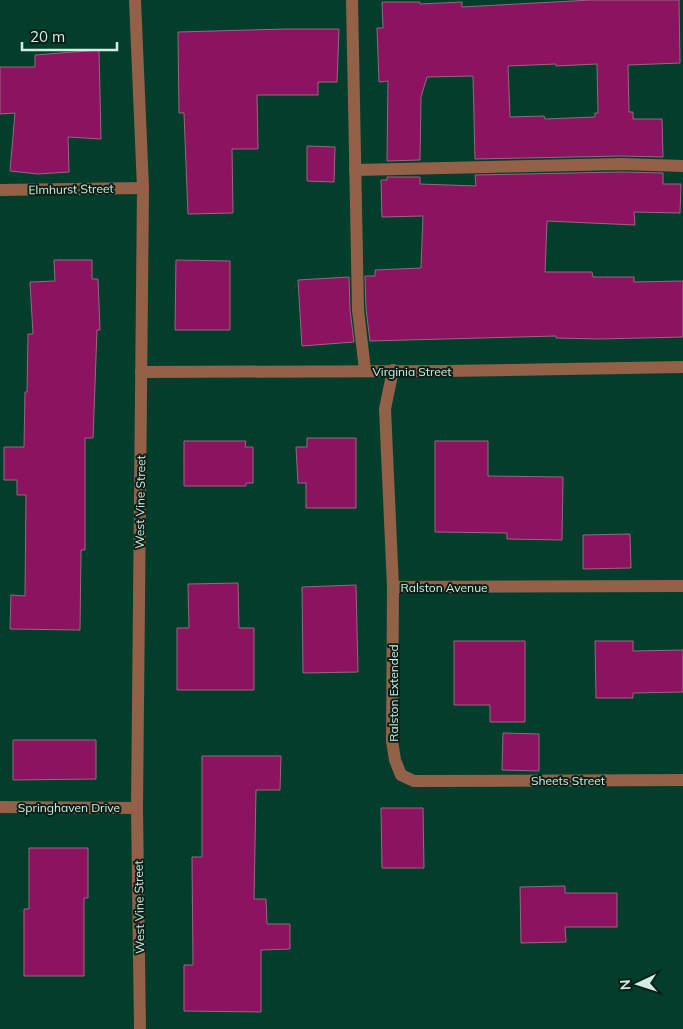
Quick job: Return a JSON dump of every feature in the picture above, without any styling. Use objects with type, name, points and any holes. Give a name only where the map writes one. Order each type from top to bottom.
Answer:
[{"type":"street","name":"West Vine Street","points":[[135,0],[143,188],[137,808],[140,1029]]},
{"type":"street","points":[[352,0],[358,310],[365,370]]},
{"type":"street","points":[[355,170],[622,164],[683,166]]},
{"type":"street","name":"Elmhurst Street","points":[[0,190],[143,188]]},
{"type":"street","name":"Virginia Street","points":[[141,372],[445,371],[683,367]]},
{"type":"street","name":"Ralston Avenue","points":[[393,370],[385,409],[393,587],[683,586]]},
{"type":"street","name":"Ralston Extended","points":[[393,587],[392,740],[395,760],[401,775],[414,781],[452,780]]},
{"type":"street","name":"Sheets Street","points":[[452,780],[683,780]]},
{"type":"street","name":"Springhaven Drive","points":[[0,807],[137,808]]},
{"type":"building","points":[[591,0],[679,0],[680,63],[628,65],[629,112],[633,112],[633,119],[662,119],[663,157],[475,159],[473,76],[427,77],[421,97],[420,160],[387,161],[388,81],[379,82],[377,28],[383,28],[382,2],[420,2],[420,4],[462,2],[462,7]],"holes":[[[556,64],[556,66],[597,64],[598,113],[595,113],[595,117],[545,119],[544,116],[510,117],[508,66]]]},
{"type":"building","points":[[339,29],[337,82],[318,82],[318,95],[257,95],[258,149],[232,149],[233,213],[188,214],[184,113],[179,113],[178,32]]},
{"type":"building","points":[[99,50],[101,139],[68,137],[69,172],[38,174],[10,171],[15,113],[0,114],[0,67],[35,67],[35,55]]},
{"type":"building","points":[[307,146],[335,147],[334,182],[307,181]]},
{"type":"building","points":[[663,173],[663,184],[681,184],[680,213],[634,212],[635,225],[547,221],[545,272],[592,272],[593,277],[634,277],[634,282],[683,281],[683,337],[599,339],[556,338],[556,336],[370,341],[366,309],[365,276],[375,276],[375,270],[421,268],[423,216],[382,217],[381,180],[387,180],[387,177],[420,177],[420,184],[476,186],[475,175]]},
{"type":"building","points":[[54,260],[92,260],[92,279],[98,279],[100,330],[97,330],[93,438],[85,438],[85,550],[81,550],[80,630],[10,629],[11,595],[25,596],[26,495],[17,495],[17,480],[4,480],[4,447],[24,447],[28,334],[33,334],[30,282],[55,281]]},
{"type":"building","points":[[176,260],[230,261],[230,330],[175,330]]},
{"type":"building","points":[[349,277],[350,310],[354,342],[302,346],[298,280]]},
{"type":"building","points":[[307,438],[356,438],[356,508],[306,508],[306,483],[298,483],[296,447],[307,447]]},
{"type":"building","points":[[184,441],[246,441],[245,447],[253,447],[253,483],[246,483],[246,486],[184,486]]},
{"type":"building","points":[[435,441],[488,441],[488,476],[563,477],[562,540],[507,539],[507,533],[435,532]]},
{"type":"building","points":[[630,534],[631,568],[583,569],[583,535]]},
{"type":"building","points":[[238,583],[239,628],[254,628],[254,690],[177,690],[177,628],[189,628],[188,584]]},
{"type":"building","points":[[356,585],[358,672],[303,673],[302,587]]},
{"type":"building","points":[[454,641],[525,641],[525,722],[490,722],[490,705],[454,705]]},
{"type":"building","points":[[595,641],[633,641],[633,651],[683,650],[683,692],[633,693],[633,698],[596,698]]},
{"type":"building","points":[[503,733],[539,734],[539,771],[502,770]]},
{"type":"building","points":[[13,740],[96,740],[96,779],[13,780]]},
{"type":"building","points":[[202,756],[281,756],[280,790],[256,790],[254,899],[266,899],[267,924],[290,924],[290,949],[261,950],[261,1012],[184,1011],[184,965],[193,965],[192,857],[202,857]]},
{"type":"building","points":[[381,808],[423,808],[424,868],[382,868]]},
{"type":"building","points":[[29,848],[88,848],[88,898],[84,898],[84,976],[24,976],[24,909],[29,909]]},
{"type":"building","points":[[565,886],[565,893],[617,893],[617,927],[565,927],[566,942],[521,943],[520,887]]}]
